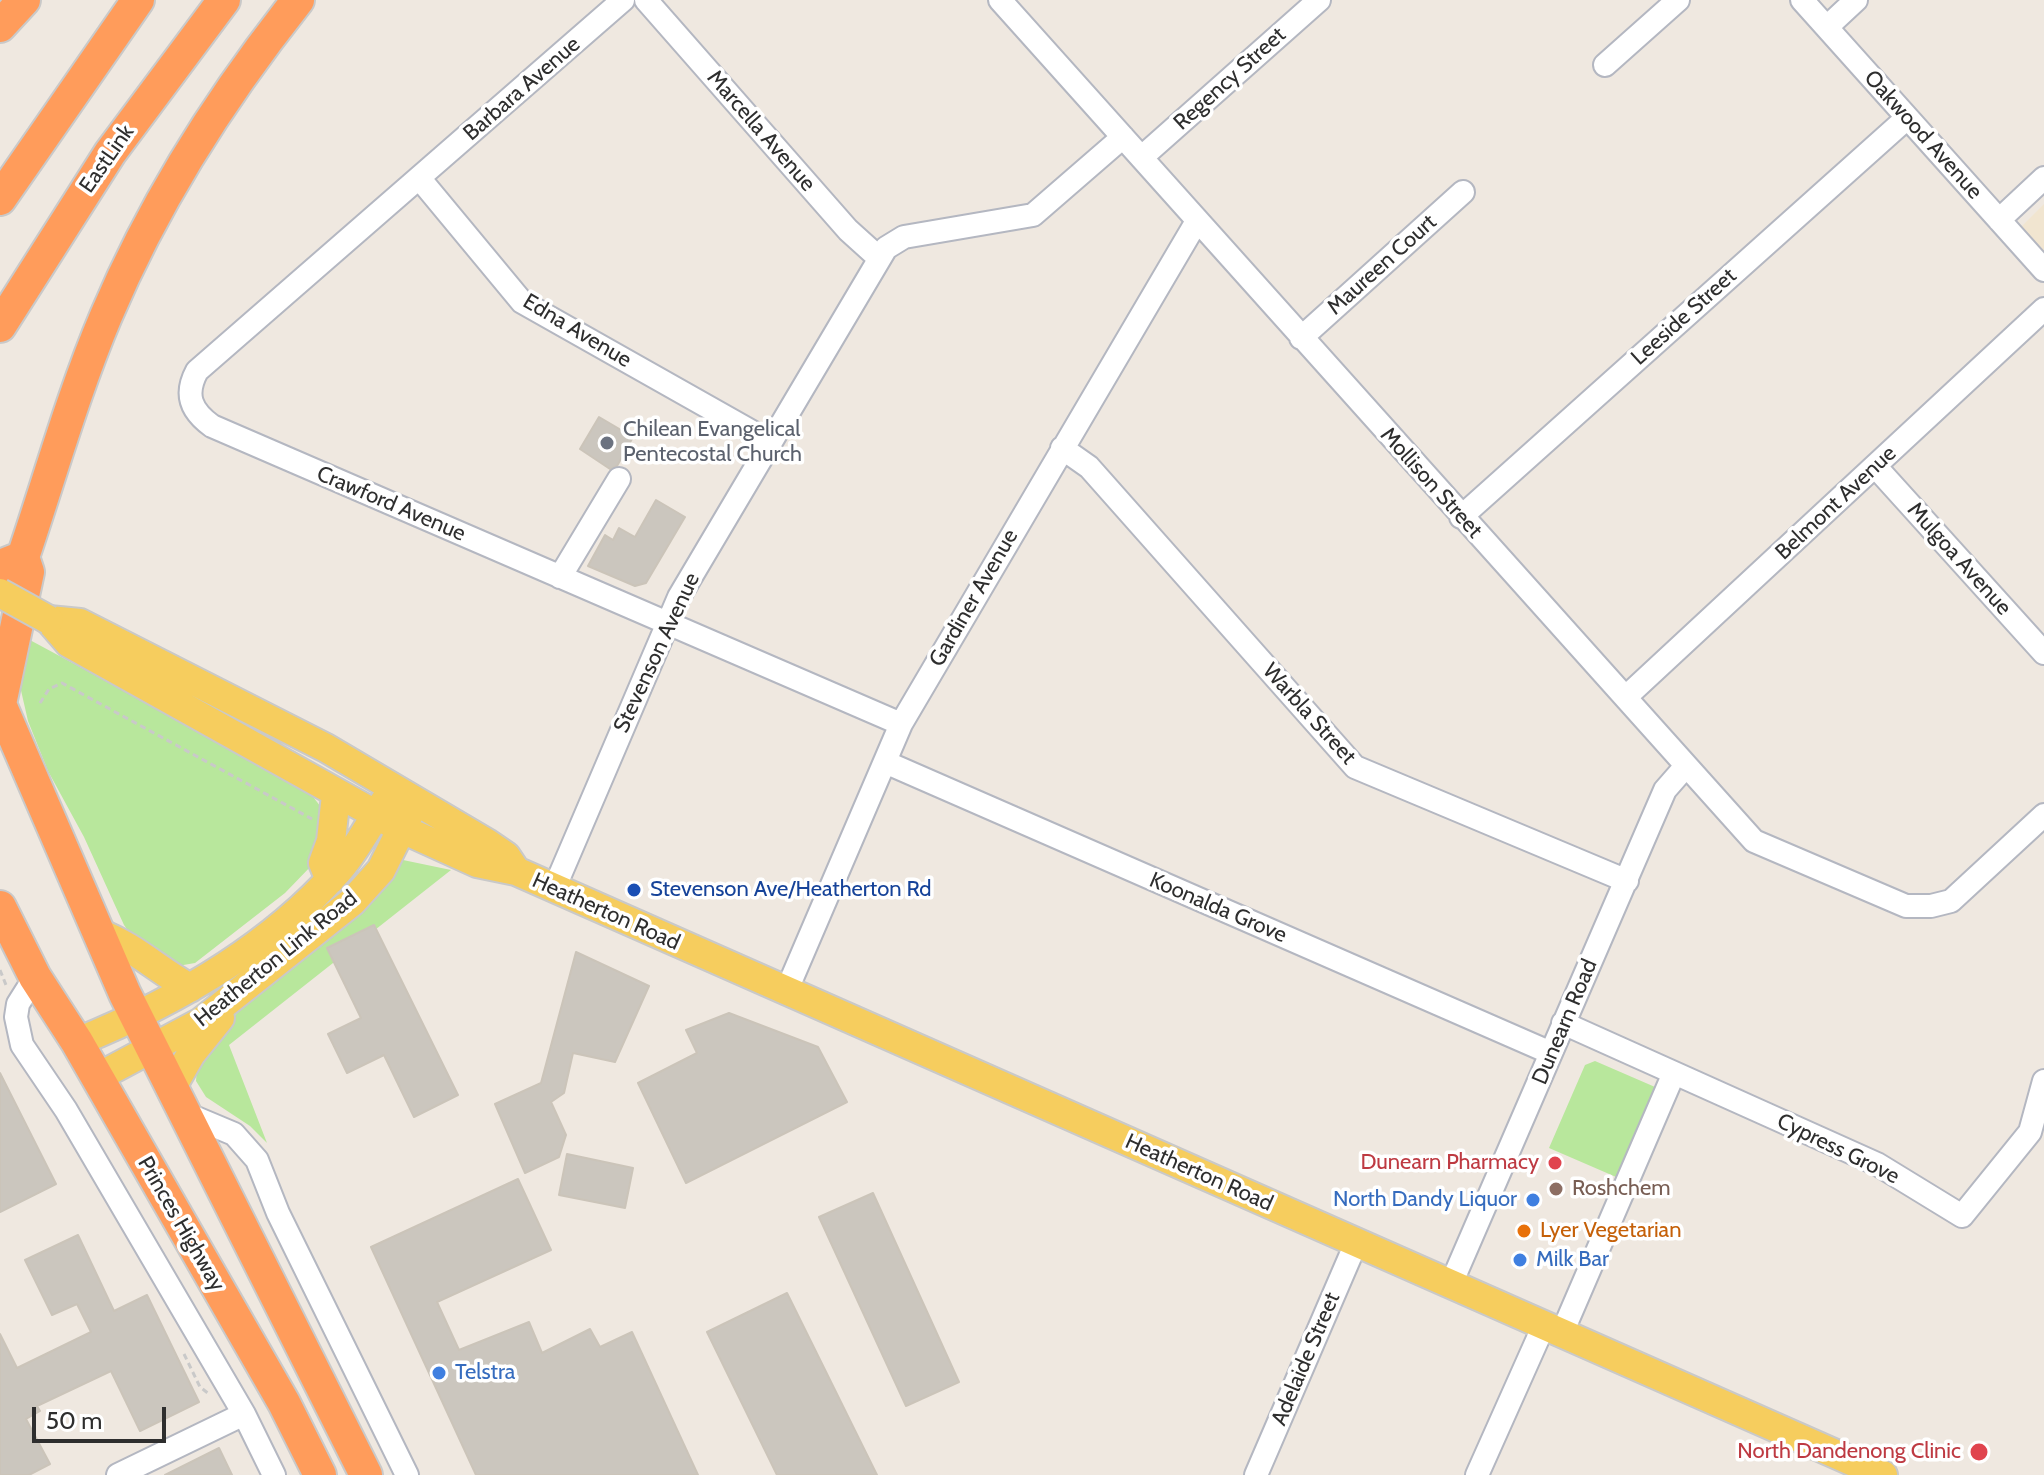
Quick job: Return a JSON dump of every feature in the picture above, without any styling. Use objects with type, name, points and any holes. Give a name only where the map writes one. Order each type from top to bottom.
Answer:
[{"type":"highway","points":[[0,26],[24,0]]},
{"type":"highway","points":[[0,199],[138,0]]},
{"type":"highway","name":"EastLink","points":[[0,326],[110,153],[224,0]]},
{"type":"highway","points":[[298,0],[225,98],[159,207],[105,319],[11,564],[28,572],[0,704],[136,1018],[366,1475]]},
{"type":"highway","name":"Princes Highway","points":[[0,907],[35,977],[98,1077],[284,1403],[320,1475]]},
{"type":"main road","name":"Heatherton Road","points":[[0,593],[74,633],[326,748],[506,856],[516,871]]},
{"type":"main road","name":"Heatherton Road","points":[[74,633],[336,795],[477,863],[516,871],[1883,1475]]},
{"type":"main road","name":"Heatherton Link Road","points":[[77,1042],[136,1018],[190,988],[270,932],[330,880],[388,821],[405,794]]},
{"type":"main road","points":[[330,880],[323,863],[334,824],[336,795]]},
{"type":"main road","name":"Heatherton Link Road","points":[[98,1077],[201,1022],[352,902],[381,870],[388,821]]},
{"type":"main road","points":[[99,933],[129,945],[154,968],[190,988]]},
{"type":"main road","points":[[178,1100],[191,1054],[217,1025],[227,1002]]},
{"type":"street","name":"Barbara Avenue","points":[[420,179],[623,0]]},
{"type":"street","name":"Marcella Avenue","points":[[646,0],[848,230],[879,258]]},
{"type":"street","name":"Mollison Street","points":[[1000,0],[1754,841],[1906,906],[1931,906],[1951,901],[2044,815]]},
{"type":"street","name":"Regency Street","points":[[1142,157],[1319,0]]},
{"type":"street","points":[[1605,65],[1678,0]]},
{"type":"street","name":"Oakwood Avenue","points":[[1802,0],[2044,270]]},
{"type":"street","points":[[1827,27],[1856,0]]},
{"type":"street","name":"Leeside Street","points":[[1461,517],[1907,118]]},
{"type":"street","name":"Stevenson Avenue","points":[[554,889],[679,597],[879,258],[891,243],[904,237],[1033,215],[1123,137]]},
{"type":"street","points":[[1999,220],[2044,178]]},
{"type":"street","name":"Edna Avenue","points":[[420,179],[522,302],[770,442]]},
{"type":"street","name":"Crawford Avenue","points":[[420,179],[197,371],[189,395],[192,406],[212,426],[901,724]]},
{"type":"street","name":"Maureen Court","points":[[1301,338],[1463,192]]},
{"type":"street","name":"Gardiner Avenue","points":[[786,992],[901,724],[1197,221]]},
{"type":"street","name":"Belmont Avenue","points":[[1627,696],[2044,309]]},
{"type":"street","name":"Warbla Street","points":[[1062,448],[1089,467],[1355,767],[1627,881]]},
{"type":"street","name":"Mulgoa Avenue","points":[[1875,466],[2044,653]]},
{"type":"street","points":[[560,577],[619,479]]},
{"type":"street","name":"Koonalda Grove","points":[[885,762],[1551,1053]]},
{"type":"street","name":"Dunearn Road","points":[[1451,1284],[1665,790],[1686,766]]},
{"type":"street","name":"Princes Highway","points":[[35,977],[18,1004],[16,1017],[22,1045],[66,1110],[244,1414],[274,1475]]},
{"type":"street","name":"Cypress Grove","points":[[1563,1023],[1877,1164],[1962,1216],[2030,1132],[2044,1081]]},
{"type":"street","points":[[1477,1475],[1553,1329],[1674,1073]]},
{"type":"street","points":[[178,1100],[245,1143],[257,1160],[278,1213],[407,1475]]},
{"type":"street","name":"Adelaide Street","points":[[1256,1475],[1356,1243]]},
{"type":"street","points":[[118,1475],[244,1414]]},
{"type":"path","points":[[40,703],[49,689],[62,683],[322,825],[334,824]]},
{"type":"shaded area","points":[[2044,204],[2044,253],[2021,227]]},
{"type":"green space","points":[[28,639],[307,789],[324,811],[314,863],[285,893],[195,963],[172,967],[136,942],[124,925],[84,837],[48,771],[28,721],[20,686]]},
{"type":"green space","points":[[403,860],[451,870],[229,1045],[267,1143],[250,1126],[206,1097],[196,1081],[198,1055],[241,1009]]},
{"type":"green space","points":[[1595,1061],[1662,1090],[1623,1180],[1549,1148],[1585,1065]]},
{"type":"building","name":"Chilean Evangelical Pentecostal Church","points":[[599,417],[633,437],[617,466],[610,469],[580,449]]},
{"type":"building","points":[[656,500],[685,517],[646,583],[635,586],[588,566],[605,535],[613,540],[619,528],[635,537]]},
{"type":"building","points":[[374,925],[458,1095],[414,1117],[384,1055],[347,1073],[328,1034],[361,1018],[327,948]]},
{"type":"building","points":[[576,952],[649,986],[615,1062],[573,1053],[564,1093],[551,1102],[566,1135],[559,1157],[525,1173],[495,1104],[541,1083]]},
{"type":"building","points":[[729,1013],[818,1047],[847,1102],[686,1183],[638,1083],[697,1053],[686,1030]]},
{"type":"building","points":[[0,1073],[56,1184],[0,1212]]},
{"type":"building","points":[[567,1154],[633,1168],[625,1208],[559,1195]]},
{"type":"building","points":[[518,1179],[551,1250],[437,1302],[459,1350],[529,1322],[542,1353],[590,1329],[600,1347],[632,1332],[698,1475],[476,1475],[371,1247]]},
{"type":"building","points":[[873,1193],[959,1382],[906,1406],[819,1217]]},
{"type":"building","points":[[78,1235],[114,1311],[147,1295],[199,1402],[140,1431],[111,1371],[37,1406],[40,1411],[26,1419],[50,1464],[29,1475],[0,1475],[0,1334],[17,1368],[91,1332],[77,1304],[52,1315],[25,1260]]},
{"type":"building","points":[[787,1293],[877,1475],[777,1475],[707,1332]]},
{"type":"building","points":[[219,1448],[232,1475],[165,1475]]},
{"type":"place","name":"Chilean Evangelical Pentecostal Church","points":[[607,443]]},
{"type":"place","name":"Stevenson Ave/Heatherton Rd","points":[[634,890]]},
{"type":"place","name":"Dunearn Pharmacy","points":[[1555,1163]]},
{"type":"place","name":"Roshchem","points":[[1556,1189]]},
{"type":"place","name":"North Dandy Liquor","points":[[1533,1200]]},
{"type":"place","name":"Lyer Vegetarian","points":[[1524,1231]]},
{"type":"place","name":"Milk Bar","points":[[1520,1260]]},
{"type":"place","name":"Telstra","points":[[439,1373]]},
{"type":"place","name":"North Dandenong Clinic","points":[[1979,1452]]}]
